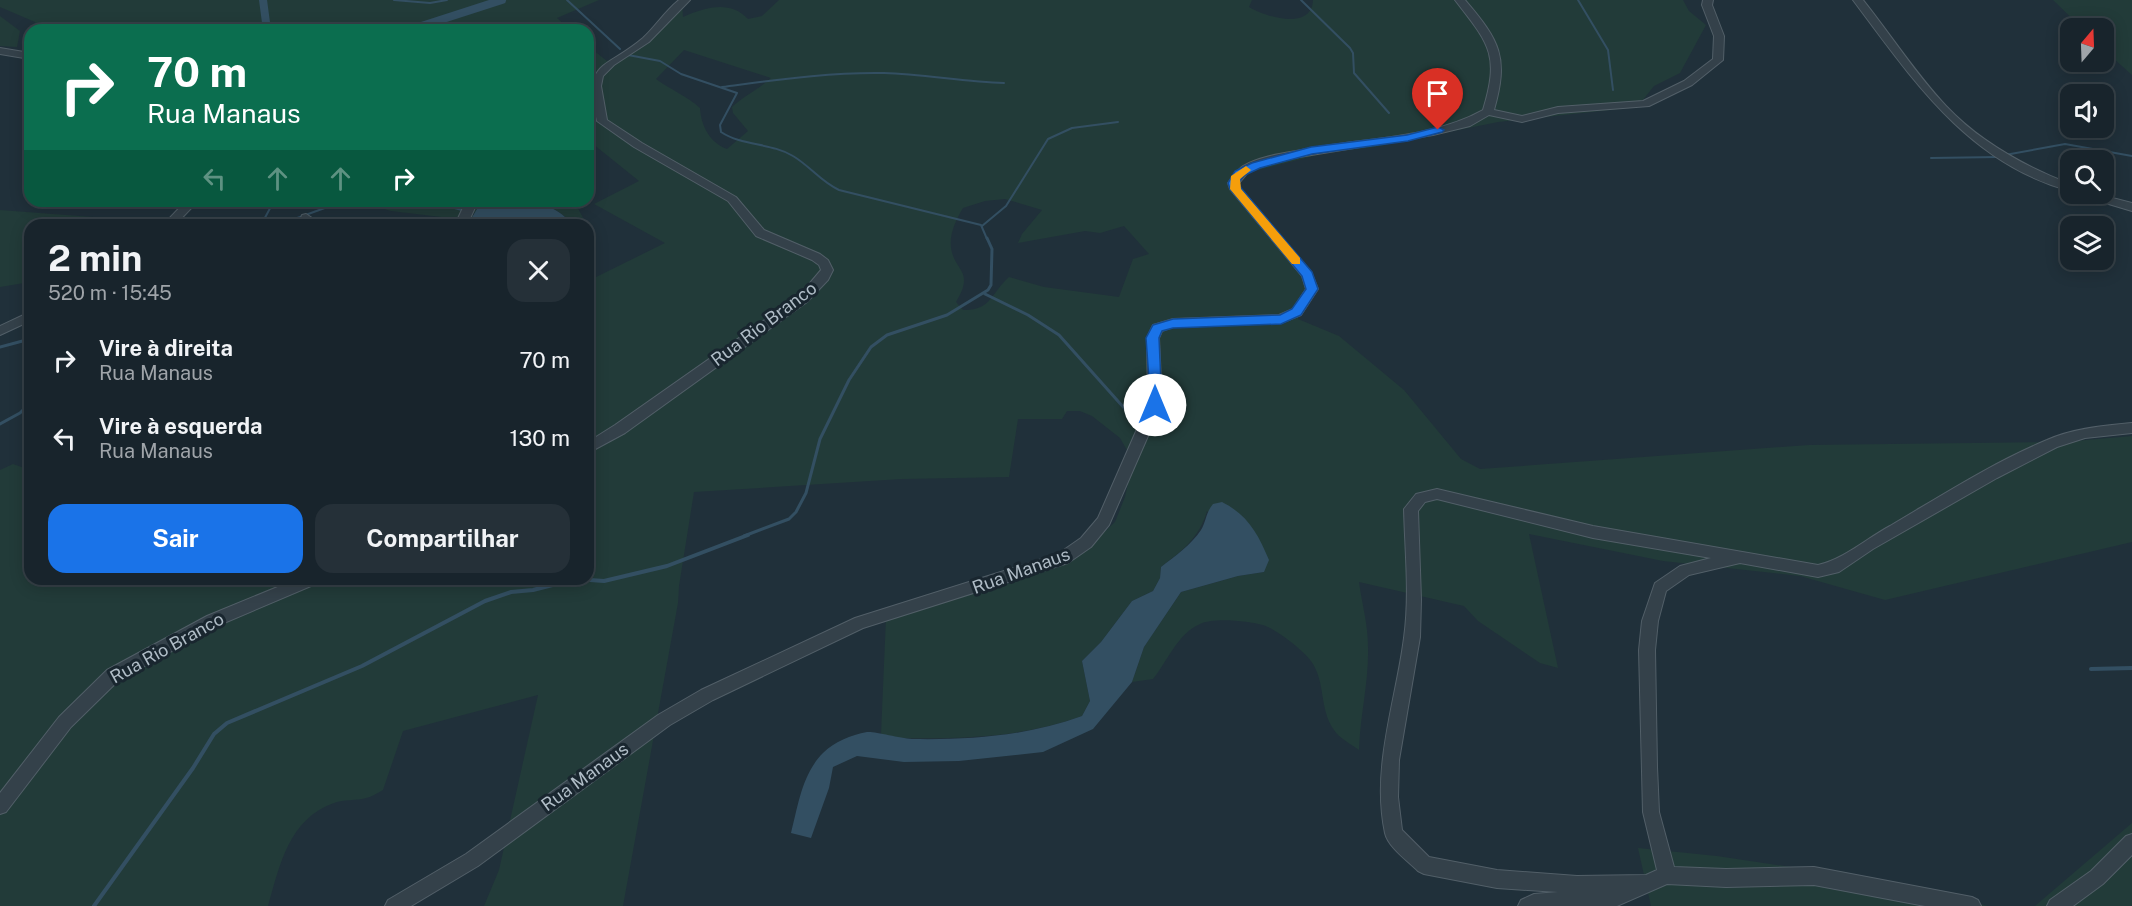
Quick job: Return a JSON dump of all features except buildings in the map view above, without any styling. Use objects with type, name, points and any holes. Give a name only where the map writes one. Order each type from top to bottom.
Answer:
[{"type":"street","points":[[594,122],[602,121],[596,98],[597,76],[602,68],[645,41],[685,0]]},
{"type":"street","points":[[1460,0],[1480,24],[1496,53],[1498,71],[1488,112],[1522,119],[1558,110],[1637,105],[1658,100],[1688,84],[1718,60],[1719,36],[1707,5],[1708,0]]},
{"type":"street","points":[[1858,0],[1941,107],[1959,124],[2008,160],[2060,184]]},
{"type":"street","points":[[0,51],[24,55]]},
{"type":"street","name":"Rua Manaus","points":[[394,906],[472,860],[664,720],[707,695],[831,635],[1064,559],[1080,549],[1094,537],[1104,521],[1155,405],[1153,338],[1157,328],[1173,323],[1281,320],[1296,312],[1312,289],[1307,275],[1235,189],[1233,183],[1239,173],[1256,165],[1311,150],[1408,138],[1474,121],[1488,112]]},
{"type":"street","name":"Rua Rio Branco","points":[[594,444],[620,429],[804,299],[824,277],[827,270],[824,263],[816,257],[760,233],[732,199],[638,146],[602,121]]},
{"type":"street","points":[[2114,202],[2132,207]]},
{"type":"street","points":[[175,219],[186,207]]},
{"type":"street","points":[[0,331],[24,319]]},
{"type":"street","points":[[1646,884],[1577,885],[1497,879],[1424,864],[1394,834],[1390,798],[1391,760],[1412,637],[1414,600],[1411,509],[1421,498],[1437,494],[1593,532],[1818,571],[1839,566],[1868,545],[1992,474],[2052,443],[2085,433],[2132,428]]},
{"type":"street","points":[[1667,875],[1651,812],[1647,650],[1650,621],[1660,587],[1685,570],[1740,557]]},
{"type":"street","name":"Rua Rio Branco","points":[[0,806],[65,722],[113,675],[212,621],[299,585]]},
{"type":"street","points":[[2056,906],[2078,894],[2104,873],[2132,842]]},
{"type":"street","points":[[1527,906],[1534,903],[1617,897],[1667,875],[1726,878],[1814,876],[1972,906]]},
{"type":"green space","points":[[0,0],[599,0],[557,18],[564,24],[36,24],[0,7]]},
{"type":"green space","points":[[779,0],[1252,0],[1249,7],[1256,11],[1287,19],[1305,16],[1311,10],[1313,0],[1683,0],[1689,11],[1706,25],[1680,73],[1654,86],[1642,101],[1620,109],[1498,122],[1375,147],[1325,153],[1242,174],[1230,188],[1313,283],[1311,295],[1298,319],[1339,336],[1404,390],[1461,459],[1480,469],[1809,445],[2063,442],[2132,436],[2132,542],[1885,600],[1800,576],[1663,561],[1529,534],[1558,668],[1540,663],[1478,621],[1464,606],[1359,582],[1368,647],[1359,750],[1339,736],[1329,722],[1319,678],[1311,661],[1289,640],[1263,625],[1222,620],[1200,624],[1192,628],[1179,641],[1153,679],[1132,682],[1144,647],[1181,592],[1238,576],[1264,572],[1207,511],[1195,536],[1161,567],[1160,578],[1153,591],[1132,601],[1101,642],[1082,661],[1090,701],[1082,716],[1036,729],[990,736],[896,738],[881,734],[886,618],[980,590],[1005,585],[1060,562],[1099,537],[1115,522],[1125,497],[1130,465],[1127,450],[1120,438],[1092,416],[1080,411],[1067,411],[1062,419],[1018,419],[1009,477],[902,479],[694,492],[678,603],[623,906],[484,906],[499,870],[538,695],[403,731],[383,790],[368,797],[338,802],[319,810],[306,820],[282,859],[268,906],[0,906],[0,470],[13,464],[24,468],[24,585],[594,585],[594,278],[665,243],[594,204],[639,181],[594,145],[594,95],[601,72],[594,71],[594,51],[607,61],[646,42],[682,3],[683,17],[700,10],[726,7],[741,13],[748,19],[762,16]],"holes":[[[684,50],[771,78],[732,107],[733,113],[748,131],[727,149],[711,138],[702,121],[700,108],[656,79]],[[1005,199],[1042,210],[1022,234],[1018,243],[1085,231],[1100,233],[1124,226],[1149,254],[1133,259],[1119,297],[1044,287],[1009,277],[985,304],[972,310],[963,310],[956,302],[963,289],[963,274],[955,261],[951,245],[954,226],[963,208],[985,201]]]},
{"type":"green space","points":[[2053,0],[2132,0],[2132,75],[2114,59],[2114,18],[2072,18]]},
{"type":"green space","points":[[0,16],[20,31],[17,47],[0,46]]},
{"type":"green space","points":[[377,207],[482,207],[473,214],[474,219],[391,211]]},
{"type":"green space","points":[[548,207],[577,207],[584,219],[567,219]]},
{"type":"green space","points":[[0,210],[119,219],[24,219],[24,283],[0,287]]},
{"type":"green space","points":[[2132,823],[2132,906],[2035,906]]},
{"type":"green space","points":[[1638,848],[1717,856],[1905,884],[1988,906],[1651,906]]},
{"type":"water","points":[[480,207],[548,207],[567,219],[471,219]]},
{"type":"water","points":[[1222,502],[1245,519],[1261,542],[1269,560],[1264,572],[1238,576],[1181,592],[1144,647],[1132,682],[1093,729],[1043,752],[959,761],[904,762],[857,756],[833,767],[829,788],[811,838],[791,833],[805,780],[816,761],[827,749],[849,737],[870,732],[912,739],[955,739],[1019,732],[1082,716],[1090,701],[1082,661],[1101,642],[1132,601],[1153,591],[1160,578],[1161,567],[1197,535],[1213,504]]},
{"type":"waterway","points":[[263,0],[266,24]]},
{"type":"waterway","points":[[394,0],[430,3],[447,0]]},
{"type":"waterway","points":[[428,24],[502,0]]},
{"type":"waterway","points":[[567,0],[593,24]]},
{"type":"waterway","points":[[1301,0],[1350,48],[1353,53],[1354,73],[1389,113]]},
{"type":"waterway","points":[[1578,0],[1608,50],[1613,90]]},
{"type":"waterway","points":[[594,25],[620,49]]},
{"type":"waterway","points":[[628,55],[660,61],[681,74],[737,93],[720,125],[721,132],[729,137],[785,152],[839,190],[981,225],[987,239]]},
{"type":"waterway","points":[[722,87],[803,77],[863,73],[1004,83]]},
{"type":"waterway","points":[[982,226],[1006,206],[1048,139],[1072,128],[1118,122]]},
{"type":"waterway","points":[[2005,155],[2065,144],[2132,156]]},
{"type":"waterway","points":[[1931,158],[1998,157]]},
{"type":"waterway","points":[[264,219],[271,207]]},
{"type":"waterway","points":[[294,219],[328,207]]},
{"type":"waterway","points":[[451,207],[462,210]]},
{"type":"waterway","points":[[744,536],[789,519],[796,512],[806,493],[820,439],[849,380],[871,347],[887,335],[947,315],[988,290],[991,285],[992,249],[987,238]]},
{"type":"waterway","points":[[985,294],[1028,315],[1059,335],[1125,409]]},
{"type":"waterway","points":[[0,347],[24,341]]},
{"type":"waterway","points":[[0,424],[24,409]]},
{"type":"waterway","points":[[594,580],[604,581],[667,566],[748,535]]},
{"type":"waterway","points":[[94,906],[193,768],[214,734],[227,723],[362,666],[485,601],[511,592],[553,585]]},
{"type":"waterway","points":[[2091,669],[2132,668]]},
{"type":"slow traffic","points":[[1246,170],[1235,178],[1233,183],[1235,189],[1296,261]]},
{"type":"route","points":[[1155,405],[1153,338],[1157,328],[1163,324],[1173,323],[1281,320],[1296,312],[1312,289],[1307,275],[1235,189],[1233,183],[1239,173],[1256,165],[1311,150],[1408,138],[1438,130]]}]
